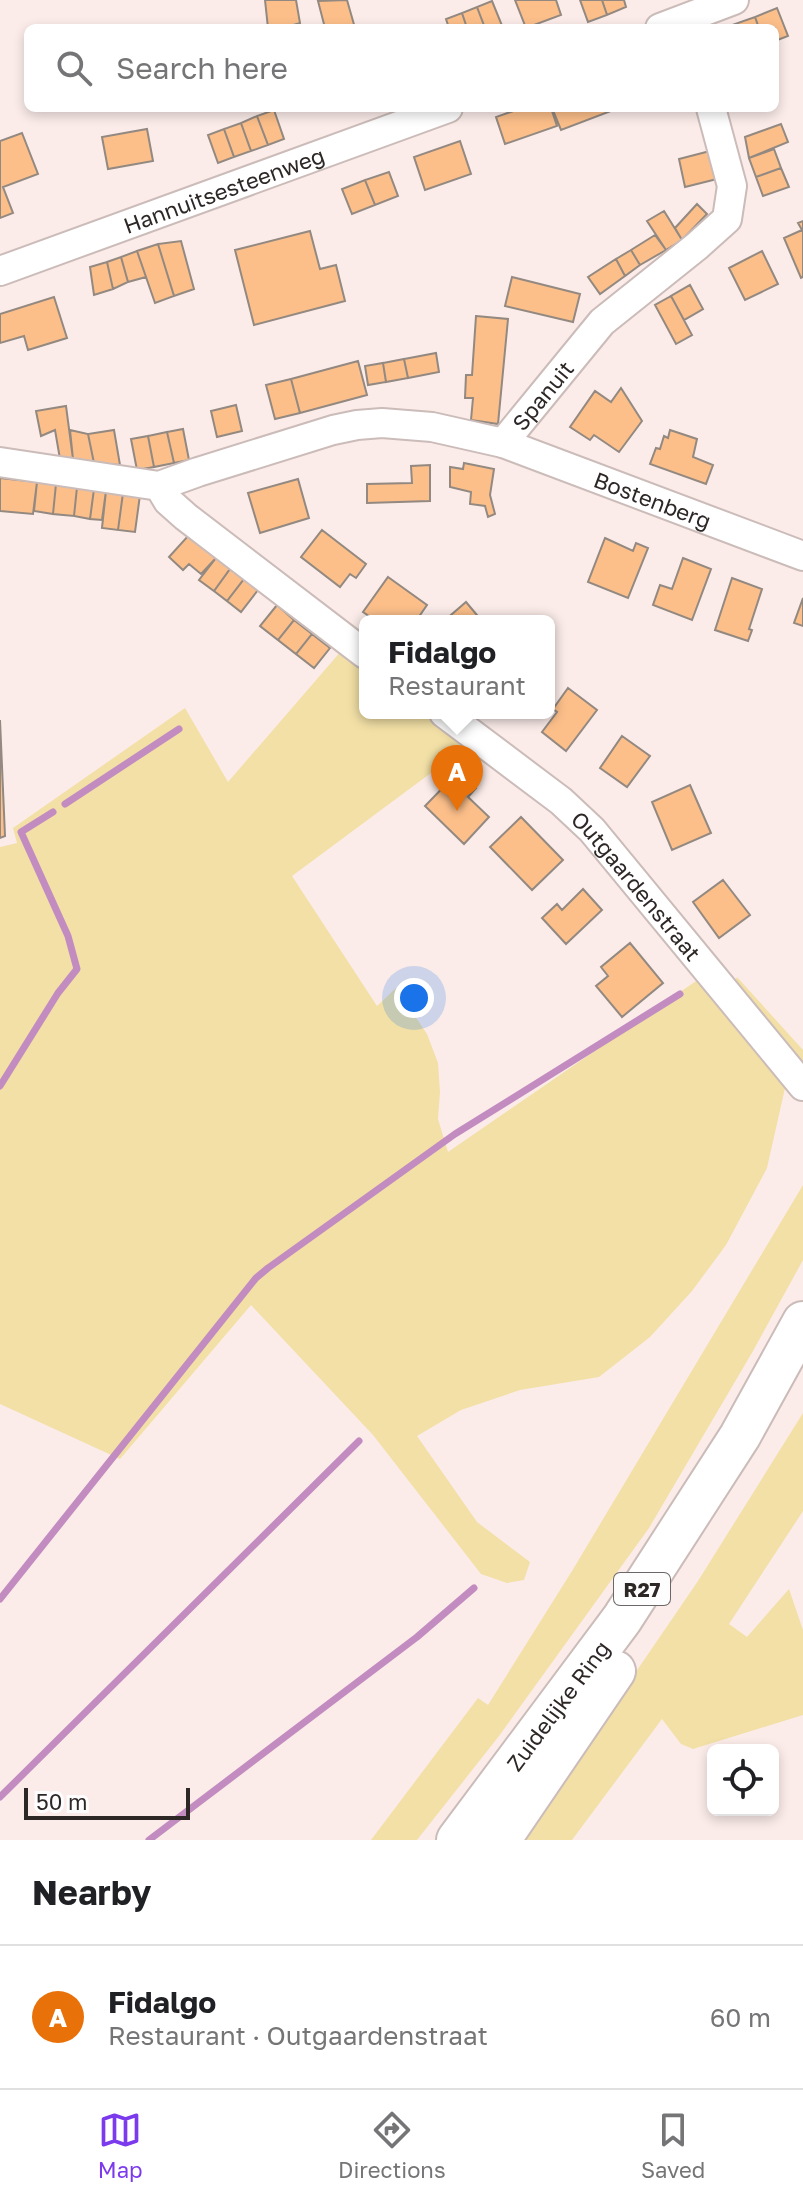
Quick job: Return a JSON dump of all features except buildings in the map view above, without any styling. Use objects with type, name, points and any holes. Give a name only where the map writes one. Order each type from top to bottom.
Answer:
[{"type":"highway","name":"Zuidelijke Ring","points":[[457,1840],[622,1619],[740,1436],[803,1322]]},
{"type":"highway","name":"Zuidelijke Ring","points":[[500,1840],[761,1449],[803,1371]]},
{"type":"street","points":[[688,23],[734,0]]},
{"type":"street","name":"Hannuitsesteenweg","points":[[0,271],[437,112]]},
{"type":"street","name":"Spanuit","points":[[159,486],[318,434],[357,425],[382,423],[432,427],[503,443],[602,322],[727,219],[732,186],[712,112]]},
{"type":"street","name":"Bostenberg","points":[[503,443],[803,556]]},
{"type":"street","points":[[0,462],[159,486],[168,501],[186,517],[359,649]]},
{"type":"street","name":"Outgaardenstraat","points":[[452,719],[561,801],[592,830],[803,1086]]},
{"type":"shaded area","points":[[342,650],[359,663],[359,719],[430,719],[466,747],[292,876],[377,1006],[396,988],[427,1034],[438,1063],[438,1119],[448,1152],[699,979],[785,1088],[767,1168],[726,1245],[692,1291],[650,1337],[599,1377],[520,1390],[461,1410],[417,1436],[477,1522],[530,1562],[524,1580],[507,1583],[481,1574],[373,1435],[251,1305],[120,1459],[0,1404],[0,847],[17,843],[13,828],[185,708],[228,782]]},
{"type":"shaded area","points":[[737,977],[803,1050],[803,1065],[734,983]]},
{"type":"shaded area","points":[[803,1185],[803,1260],[649,1528],[499,1736],[417,1840],[371,1840],[478,1698],[488,1705],[572,1571]]},
{"type":"shaded area","points":[[803,1413],[803,1511],[729,1624],[747,1637],[789,1589],[803,1630],[803,1715],[693,1749],[681,1744],[662,1719],[572,1840],[521,1840],[698,1581]]},
{"type":"waterway","points":[[65,804],[179,729]]},
{"type":"waterway","points":[[0,1086],[58,993],[77,969],[68,936],[21,832],[53,812]]},
{"type":"waterway","points":[[0,1599],[256,1278],[455,1134],[680,994]]},
{"type":"waterway","points":[[0,1797],[359,1441]]},
{"type":"waterway","points":[[149,1840],[417,1637],[474,1588]]},
{"type":"place","name":"Fidalgo","points":[[457,811]]}]
